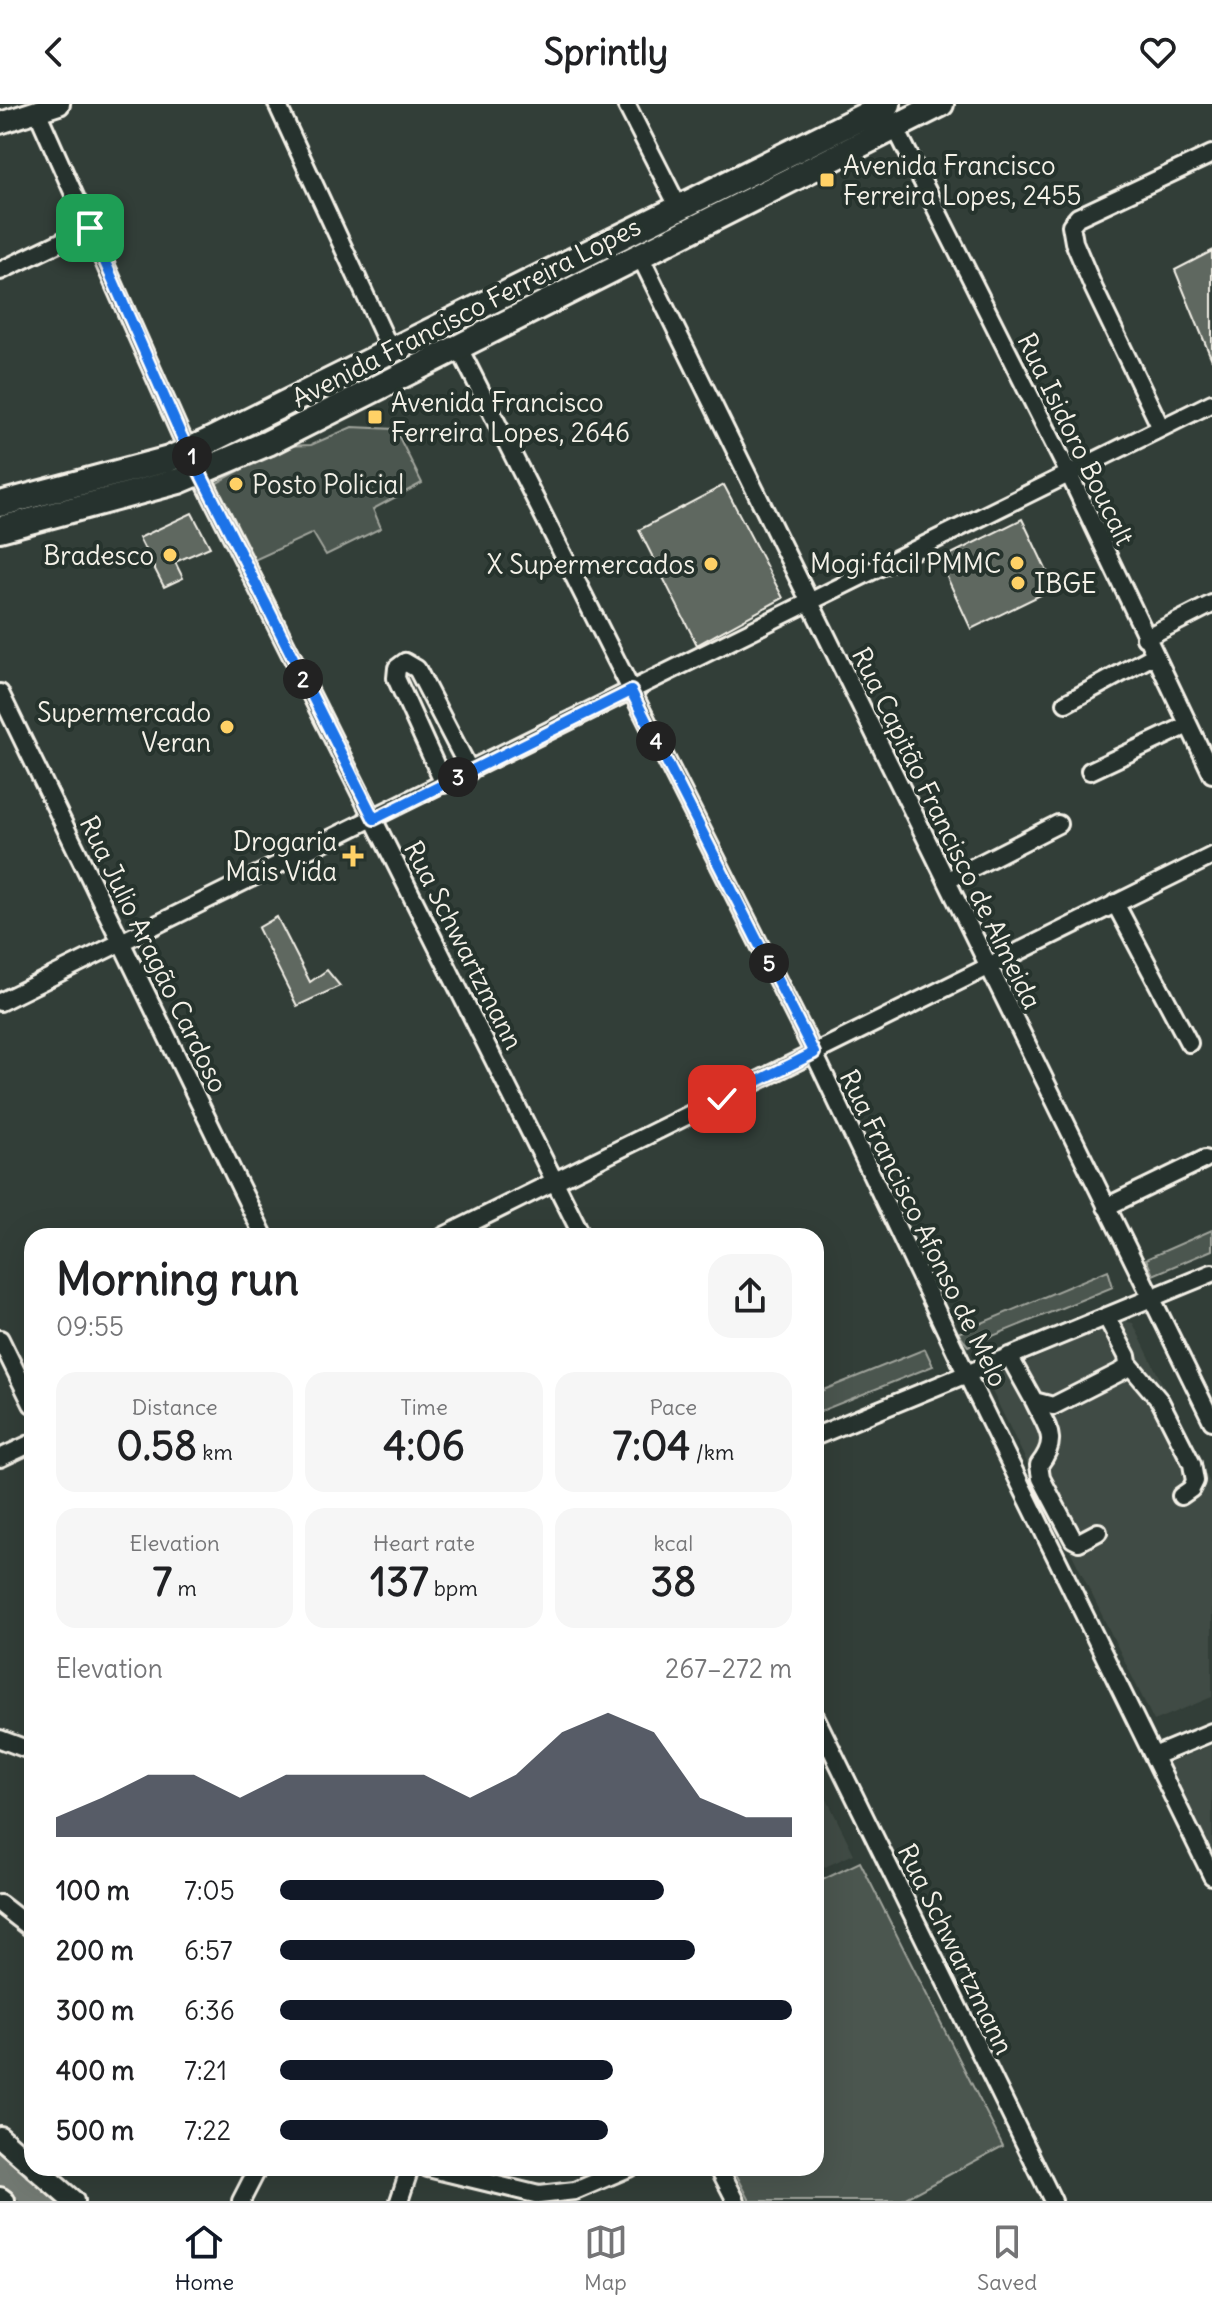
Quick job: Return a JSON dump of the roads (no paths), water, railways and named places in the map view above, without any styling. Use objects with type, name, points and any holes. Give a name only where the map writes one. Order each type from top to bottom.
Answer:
[{"type":"highway","name":"Avenida Francisco Ferreira Lopes","points":[[0,504],[100,479],[189,450],[679,208],[891,116],[941,104]]},
{"type":"highway","name":"Avenida Francisco Ferreira Lopes","points":[[0,529],[87,508],[201,473],[268,443],[640,256],[891,116]]},
{"type":"main road","points":[[0,123],[59,104]]},
{"type":"main road","points":[[0,2137],[24,2157]]},
{"type":"main road","points":[[45,2176],[73,2201]]},
{"type":"street","points":[[277,104],[391,351]]},
{"type":"street","points":[[626,104],[679,208]]},
{"type":"street","name":"Rua Schwartzmann","points":[[37,111],[189,450],[578,1228]]},
{"type":"street","name":"Rua Isidoro Boucalt","points":[[891,116],[1069,474],[1153,656],[1212,774]]},
{"type":"street","points":[[1161,428],[1094,289],[1074,242],[1071,225],[1078,217],[1212,154]]},
{"type":"street","points":[[0,271],[90,228]]},
{"type":"street","name":"Rua Capitão Francisco de Almeida","points":[[640,256],[1212,1421]]},
{"type":"street","name":"Rua Francisco Afonso de Melo","points":[[458,346],[814,1053],[966,1373],[1212,1876]]},
{"type":"street","points":[[0,1002],[1212,403]]},
{"type":"street","points":[[1145,638],[1212,604]]},
{"type":"street","points":[[1066,703],[1153,656]]},
{"type":"street","points":[[444,784],[396,678],[397,668],[405,662],[417,669],[470,771]]},
{"type":"street","name":"Rua Julio Aragão Cardoso","points":[[0,693],[260,1228]]},
{"type":"street","points":[[1090,771],[1188,725]]},
{"type":"street","points":[[948,880],[1058,824]]},
{"type":"street","points":[[460,1228],[1212,856]]},
{"type":"street","points":[[1115,903],[1189,1043]]},
{"type":"street","points":[[1106,1207],[1205,1159]]},
{"type":"street","points":[[824,1433],[1212,1273]]},
{"type":"street","points":[[1106,1316],[1128,1363],[1160,1401],[1192,1464],[1195,1481],[1191,1489],[1181,1496]]},
{"type":"street","points":[[0,1339],[24,1388]]},
{"type":"street","points":[[1009,1356],[1052,1440],[1049,1452],[1039,1465],[1041,1478],[1073,1539],[1079,1542],[1098,1532]]},
{"type":"street","points":[[1034,1401],[1053,1406],[1124,1370],[1128,1363]]},
{"type":"street","points":[[0,1458],[24,1447]]},
{"type":"street","points":[[1154,1756],[1212,1732]]},
{"type":"street","name":"Rua Schwartzmann","points":[[824,1734],[1053,2201]]},
{"type":"street","points":[[0,1739],[24,1748]]},
{"type":"street","points":[[0,1904],[24,1923]]},
{"type":"street","points":[[241,2201],[254,2176]]},
{"type":"street","points":[[399,2201],[407,2176]]},
{"type":"street","points":[[456,2176],[528,2197],[577,2196],[614,2176]]},
{"type":"street","points":[[723,2176],[736,2201]]},
{"type":"waterway","points":[[0,2166],[42,2201]]},
{"type":"place","name":"Avenida Francisco Ferreira Lopes, 2455","points":[[827,180]]},
{"type":"place","name":"Avenida Francisco Ferreira Lopes, 2646","points":[[375,417]]},
{"type":"place","name":"Posto Policial","points":[[236,484]]},
{"type":"place","name":"Bradesco","points":[[170,555]]},
{"type":"place","name":"Mogi fácil PMMC","points":[[1017,563]]},
{"type":"place","name":"X Supermercados","points":[[711,564]]},
{"type":"place","name":"IBGE","points":[[1018,583]]},
{"type":"place","name":"Supermercado Veran","points":[[227,727]]},
{"type":"place","name":"Drogaria Mais Vida","points":[[353,856]]}]
